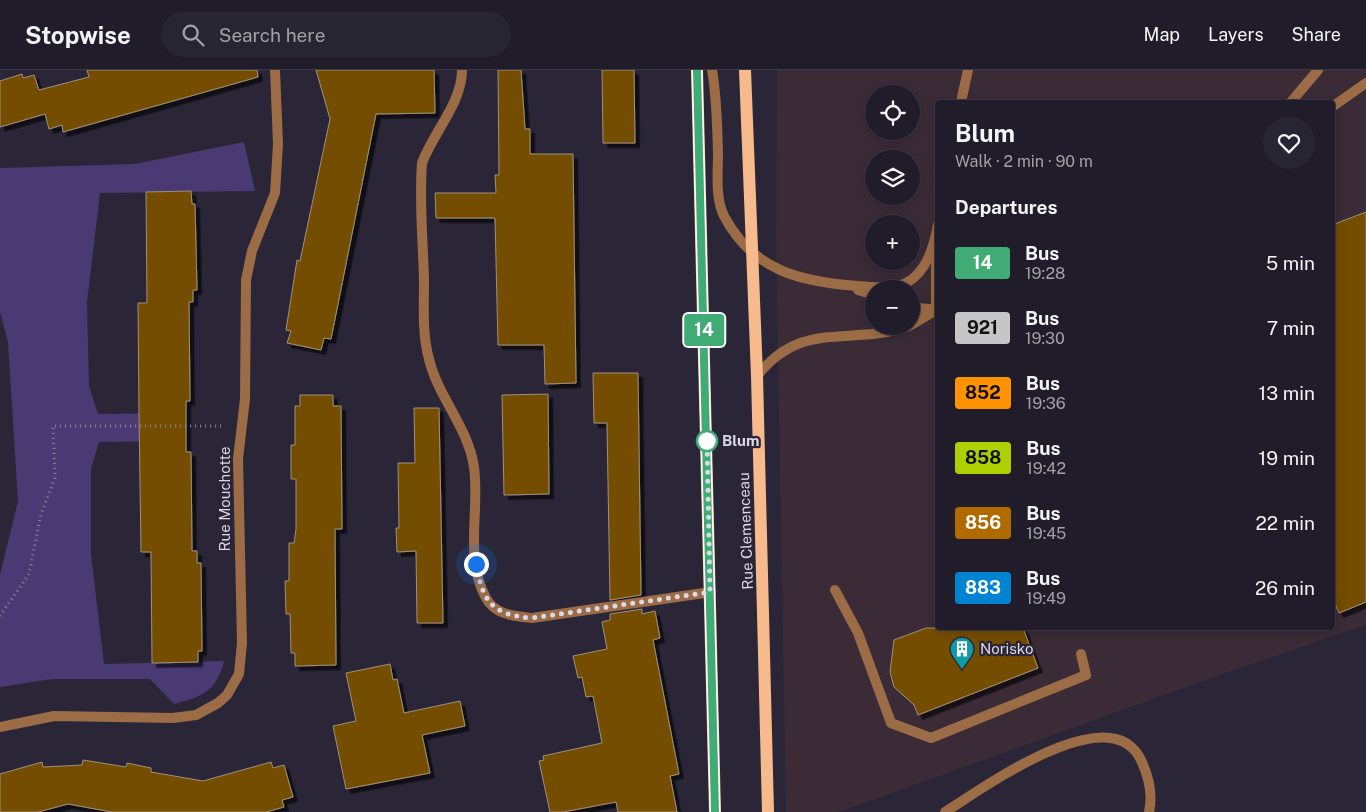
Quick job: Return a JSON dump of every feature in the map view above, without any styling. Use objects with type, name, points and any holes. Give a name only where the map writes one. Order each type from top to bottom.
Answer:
[{"type":"main road","points":[[698,70],[715,812]]},
{"type":"main road","name":"Rue Clemenceau","points":[[745,70],[758,376],[768,812]]},
{"type":"street","name":"Rue Mouchotte","points":[[0,728],[54,716],[184,717],[207,711],[227,695],[239,674],[242,659],[238,459],[245,399],[246,280],[252,251],[273,204],[278,175],[275,70]]},
{"type":"street","points":[[462,70],[455,99],[429,144],[422,163],[425,343],[431,367],[458,421],[474,467],[476,564],[480,584],[487,600],[497,611],[512,616],[532,618],[710,592]]},
{"type":"street","points":[[712,70],[717,107],[720,206],[733,231],[752,251],[777,270],[816,283],[892,287],[907,282],[920,271],[930,257],[935,238]]},
{"type":"street","points":[[961,100],[968,70]]},
{"type":"street","points":[[1294,100],[1318,70]]},
{"type":"street","points":[[1335,105],[1366,83]]},
{"type":"street","points":[[845,286],[865,292]]},
{"type":"street","points":[[920,308],[935,309]]},
{"type":"street","points":[[920,320],[935,310]]},
{"type":"street","points":[[758,376],[768,362],[787,348],[808,340],[830,336],[865,334]]},
{"type":"street","points":[[835,590],[858,633],[891,723],[931,738],[1086,675],[1081,654]]},
{"type":"street","points":[[945,812],[1032,759],[1082,740],[1107,737],[1125,744],[1140,758],[1150,790],[1149,812]]},
{"type":"path","points":[[0,616],[29,574],[41,514],[55,478],[53,426],[241,426]]},
{"type":"shaded area","points":[[777,70],[1366,70],[1366,625],[1214,677],[839,812],[786,812],[776,235]]},
{"type":"shaded area","points":[[244,142],[255,191],[100,193],[87,302],[89,386],[98,414],[185,413],[186,441],[99,442],[91,469],[91,554],[104,664],[224,661],[221,671],[207,691],[193,699],[174,704],[150,679],[52,679],[0,687],[0,575],[18,501],[8,342],[0,312],[0,168],[135,164]]},
{"type":"building","points":[[87,70],[257,70],[258,77],[63,132],[62,125],[49,129],[45,114],[0,127],[0,81],[22,74],[23,78],[34,75],[39,90],[89,77]]},
{"type":"building","points":[[316,70],[434,70],[435,113],[376,114],[331,339],[324,338],[321,350],[287,343],[291,331],[286,330],[297,260],[300,261],[330,119]]},
{"type":"building","points":[[498,70],[521,70],[525,129],[530,129],[530,154],[573,154],[576,383],[545,384],[544,345],[498,345],[495,218],[436,218],[435,193],[496,193],[495,175],[499,175]]},
{"type":"building","points":[[602,70],[634,70],[635,143],[603,143]]},
{"type":"building","points":[[191,191],[192,204],[195,204],[197,290],[193,290],[193,302],[189,302],[190,401],[186,401],[186,452],[191,452],[192,551],[197,551],[197,563],[201,563],[202,651],[198,651],[198,662],[152,663],[151,552],[141,552],[139,413],[138,303],[147,303],[146,192]]},
{"type":"building","points":[[1366,212],[1366,602],[1339,613],[1335,604],[1335,224]]},
{"type":"building","points":[[593,373],[638,373],[641,595],[610,600],[607,423],[594,423]]},
{"type":"building","points":[[548,394],[549,494],[504,495],[502,395]]},
{"type":"building","points":[[300,395],[333,395],[333,406],[341,406],[342,529],[335,529],[336,665],[295,666],[295,653],[291,653],[290,614],[286,614],[285,581],[289,581],[289,543],[294,543],[296,529],[296,479],[291,479],[291,445],[295,445],[295,406],[300,406]]},
{"type":"building","points":[[414,408],[439,408],[443,623],[417,623],[416,551],[397,552],[396,528],[399,528],[398,463],[415,463]]},
{"type":"building","points":[[642,609],[642,614],[655,611],[660,638],[653,640],[679,774],[670,776],[677,812],[618,812],[616,802],[563,812],[550,812],[539,761],[544,760],[543,756],[602,743],[593,696],[586,697],[582,677],[578,678],[573,656],[607,649],[602,622],[610,620],[610,614]]},
{"type":"building","name":"Norisko","points":[[926,628],[935,628],[935,630],[1024,630],[1038,668],[918,715],[914,705],[894,687],[890,672],[894,640]]},
{"type":"building","points":[[390,664],[393,680],[397,679],[404,713],[460,701],[465,726],[422,735],[430,773],[346,789],[333,726],[356,721],[346,673]]},
{"type":"building","points":[[83,760],[126,767],[127,763],[151,768],[151,772],[203,781],[271,762],[273,768],[284,765],[293,797],[282,800],[284,807],[266,812],[112,812],[68,804],[38,812],[0,812],[0,774],[42,762],[43,767],[82,765]]},
{"type":"bus line","name":"14","points":[[697,70],[715,812]]},
{"type":"place","name":"Blum","points":[[707,441]]},
{"type":"place","name":"Norisko","points":[[962,670]]},
{"type":"route","points":[[476,564],[480,584],[487,600],[497,611],[512,616],[532,618],[710,592],[707,441]]}]
